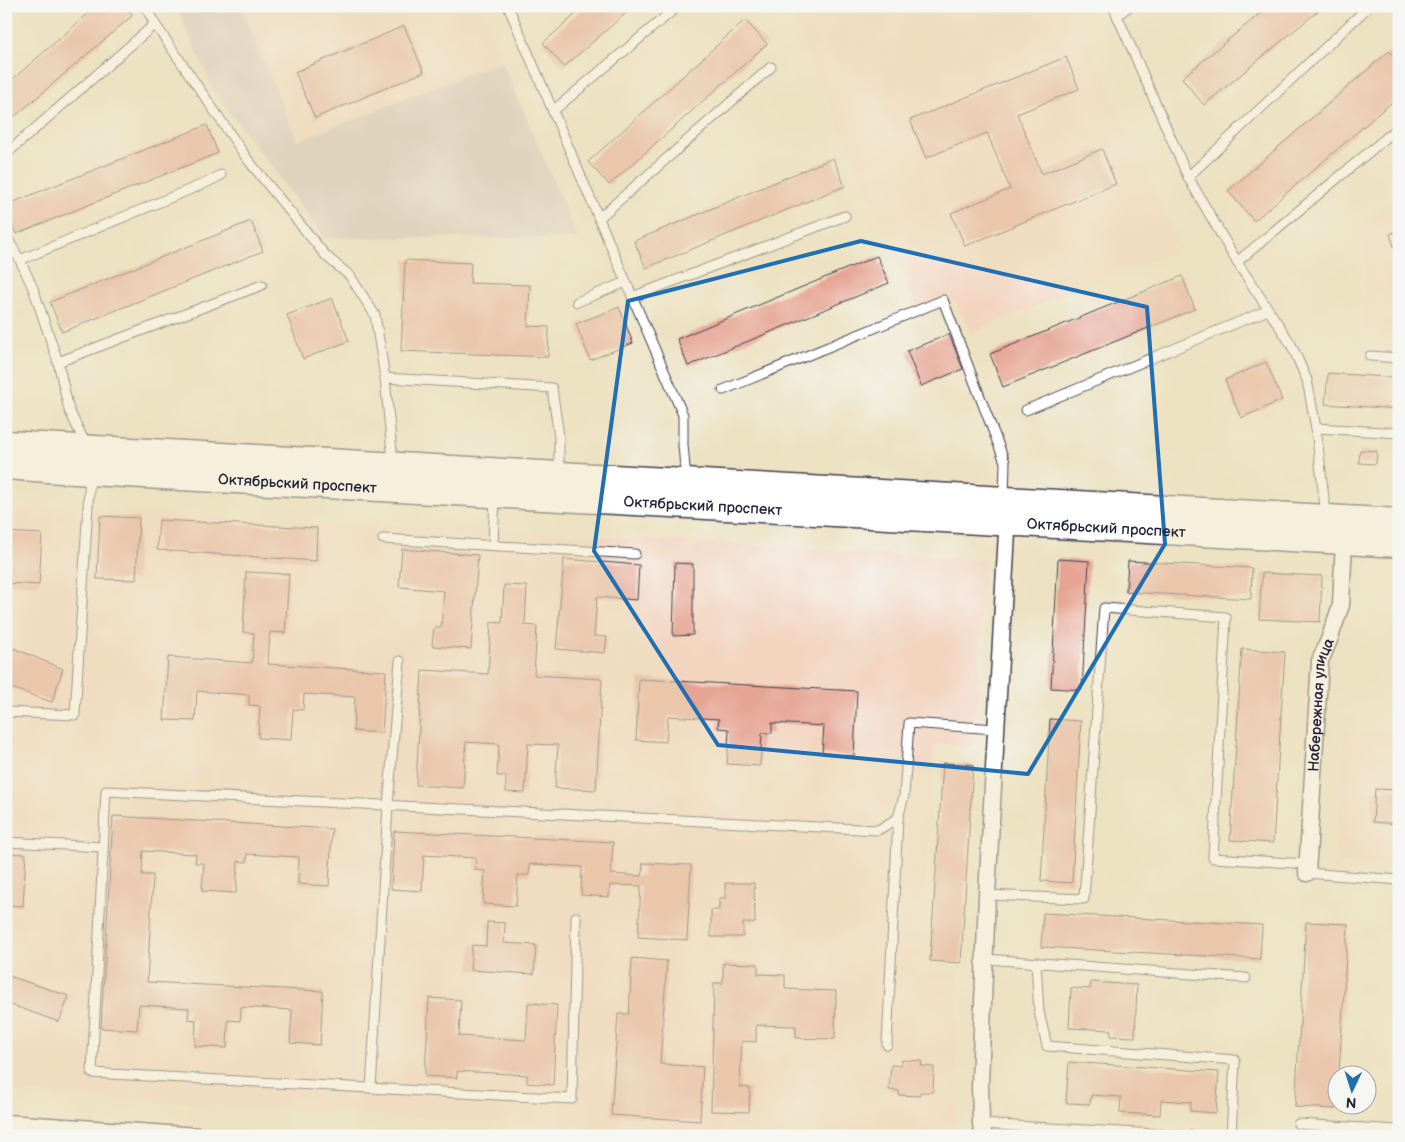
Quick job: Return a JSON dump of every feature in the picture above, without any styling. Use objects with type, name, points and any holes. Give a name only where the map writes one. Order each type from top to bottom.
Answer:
[{"type":"main road","name":"Октябрьский проспект","points":[[6,444],[89,460],[496,494],[1007,507]]},
{"type":"main road","name":"Октябрьский проспект","points":[[6,466],[89,460],[394,465],[686,481],[1329,531],[1399,544]]},
{"type":"main road","name":"Октябрьский проспект","points":[[1329,531],[1399,522]]},
{"type":"street","points":[[983,1130],[980,1083],[987,895],[1007,507]]},
{"type":"street","name":"Набережная улица","points":[[1307,868],[1320,662],[1341,605],[1329,531]]},
{"type":"street","points":[[6,1123],[199,1136]]},
{"type":"lane","points":[[145,6],[155,24],[248,160],[326,256],[350,276],[375,315],[385,378],[394,465]]},
{"type":"lane","points":[[508,6],[683,415],[686,481]]},
{"type":"lane","points":[[553,111],[678,6]]},
{"type":"lane","points":[[1113,6],[1188,177],[1237,262],[1291,344],[1307,380],[1316,428],[1329,531]]},
{"type":"lane","points":[[1118,16],[1129,6]]},
{"type":"lane","points":[[1188,177],[1366,9]]},
{"type":"lane","points":[[6,154],[155,24]]},
{"type":"lane","points":[[599,218],[772,66]]},
{"type":"lane","points":[[1237,262],[1399,126]]},
{"type":"lane","points":[[20,260],[199,186],[221,175]]},
{"type":"lane","points":[[632,296],[845,216]]},
{"type":"lane","points":[[6,236],[33,288],[58,362],[69,410],[89,460],[75,715],[6,712]]},
{"type":"lane","points":[[577,302],[626,282]]},
{"type":"lane","points":[[58,362],[262,285]]},
{"type":"lane","points":[[723,390],[943,300],[1005,462],[1007,507]]},
{"type":"lane","points":[[1026,410],[1268,310]]},
{"type":"lane","points":[[1370,356],[1399,358]]},
{"type":"lane","points":[[385,378],[552,388],[559,437],[559,474]]},
{"type":"lane","points":[[1316,428],[1399,433]]},
{"type":"lane","points":[[493,545],[496,494]]},
{"type":"lane","points":[[383,539],[635,554]]},
{"type":"lane","points":[[987,895],[1084,899],[1104,608],[1226,617],[1214,858],[1399,880]]},
{"type":"lane","points":[[371,1088],[388,806],[400,661]]},
{"type":"lane","points":[[887,1044],[898,818],[904,796],[909,723],[996,728]]},
{"type":"lane","points":[[576,916],[572,1099],[92,1073],[106,791],[878,830],[898,818]]},
{"type":"lane","points":[[6,842],[103,847]]},
{"type":"lane","points":[[985,958],[1246,978]]},
{"type":"lane","points":[[1036,962],[1039,1012],[1047,1046],[1235,1060],[1231,1136]]},
{"type":"lane","points":[[1298,1124],[1399,1130]]},
{"type":"lane","points":[[983,1130],[1193,1136]]},
{"type":"highlighted area","points":[[861,241],[1147,307],[1165,544],[1028,774],[718,745],[594,551],[628,301]]},
{"type":"shaded area","points":[[176,6],[241,6],[297,141],[502,61],[578,238],[325,238],[215,93]]},
{"type":"shaded area","points":[[241,6],[483,6],[502,61],[296,141]]},
{"type":"shaded area","points":[[787,6],[1072,6],[1181,248],[971,332],[956,301],[920,315]]},
{"type":"shaded area","points":[[1399,197],[1399,333],[1362,330],[1367,219]]},
{"type":"shaded area","points":[[6,506],[317,523],[490,530],[984,560],[974,746],[935,743],[920,971],[957,973],[956,1136],[714,1136],[6,1092]]},
{"type":"shaded area","points":[[1344,731],[1399,734],[1399,867],[1336,863]]},
{"type":"building","points":[[97,6],[125,6],[133,15],[6,124],[6,85]]},
{"type":"building","points":[[585,6],[634,6],[564,67],[543,43]]},
{"type":"building","points":[[1269,6],[1324,6],[1204,105],[1182,78]]},
{"type":"building","points":[[745,20],[767,44],[609,185],[588,162]]},
{"type":"building","points":[[404,26],[424,72],[315,118],[295,72]]},
{"type":"building","points":[[1389,51],[1399,62],[1399,96],[1254,221],[1228,191]]},
{"type":"building","points":[[1066,57],[1079,89],[1017,114],[1042,174],[1102,149],[1116,184],[965,246],[951,213],[1010,189],[987,133],[926,158],[910,120]]},
{"type":"building","points":[[207,125],[218,153],[16,234],[6,210],[6,205]]},
{"type":"building","points":[[833,158],[845,186],[646,268],[634,241]]},
{"type":"building","points":[[251,221],[263,251],[62,332],[50,302]]},
{"type":"building","points":[[1399,230],[1399,260],[1398,260],[1390,234]]},
{"type":"building","points":[[877,256],[889,283],[688,366],[677,339]]},
{"type":"building","points":[[405,260],[471,263],[470,283],[530,285],[528,326],[549,327],[548,357],[401,351]]},
{"type":"building","points":[[1182,276],[1195,309],[1003,387],[990,354]]},
{"type":"building","points":[[332,298],[349,341],[303,359],[287,315]]},
{"type":"building","points":[[619,307],[633,343],[590,360],[576,324]]},
{"type":"building","points":[[949,334],[963,369],[921,386],[907,351]]},
{"type":"building","points":[[1266,362],[1282,400],[1241,418],[1225,380]]},
{"type":"building","points":[[1328,373],[1399,378],[1399,409],[1325,404]]},
{"type":"building","points":[[1360,450],[1377,451],[1376,464],[1359,463]]},
{"type":"building","points":[[100,516],[139,518],[136,580],[97,579]]},
{"type":"building","points":[[159,520],[317,528],[316,561],[157,550]]},
{"type":"building","points":[[6,532],[42,534],[39,585],[6,583]]},
{"type":"building","points":[[402,549],[478,555],[471,649],[432,646],[434,628],[441,628],[444,591],[399,587]]},
{"type":"building","points":[[564,559],[639,565],[637,600],[597,597],[594,636],[607,637],[605,653],[556,649]]},
{"type":"building","points":[[1058,559],[1089,561],[1082,690],[1051,688]]},
{"type":"building","points":[[1128,561],[1252,568],[1251,599],[1126,592]]},
{"type":"building","points":[[675,563],[693,564],[693,635],[673,636]]},
{"type":"building","points":[[246,572],[289,574],[285,633],[270,632],[268,664],[386,671],[382,733],[353,731],[355,697],[304,694],[303,710],[293,709],[291,740],[258,738],[260,706],[249,705],[249,695],[197,691],[195,721],[164,720],[168,657],[252,663],[254,633],[243,632]]},
{"type":"building","points":[[1262,573],[1322,576],[1320,622],[1259,619]]},
{"type":"building","points":[[504,585],[527,586],[525,625],[537,626],[534,675],[602,679],[596,790],[555,788],[558,745],[528,744],[525,793],[506,792],[506,776],[497,776],[499,744],[466,742],[463,788],[416,785],[422,670],[488,674],[491,622],[502,623]]},
{"type":"building","points":[[6,645],[63,669],[52,702],[6,686]]},
{"type":"building","points":[[1242,649],[1285,652],[1273,843],[1230,840]]},
{"type":"building","points":[[639,679],[857,691],[854,756],[822,754],[824,726],[772,723],[772,733],[762,733],[760,766],[727,764],[729,729],[718,728],[719,719],[668,716],[666,742],[636,740]]},
{"type":"building","points":[[1050,719],[1081,721],[1072,883],[1041,881]]},
{"type":"building","points":[[943,763],[973,765],[961,963],[930,961]]},
{"type":"building","points":[[1375,789],[1399,790],[1399,824],[1373,822]]},
{"type":"building","points":[[113,816],[332,829],[329,886],[298,884],[299,857],[247,854],[247,862],[238,861],[236,893],[202,891],[204,863],[195,863],[196,854],[143,851],[142,875],[153,875],[147,982],[323,991],[320,1045],[290,1043],[292,1010],[241,1007],[240,1021],[228,1020],[227,1048],[195,1046],[196,1020],[188,1019],[189,1008],[139,1005],[137,1030],[101,1028]]},
{"type":"building","points":[[394,831],[613,842],[611,874],[642,876],[643,863],[691,865],[687,940],[638,937],[641,886],[610,885],[609,897],[581,895],[582,867],[530,864],[529,875],[518,875],[516,906],[483,904],[485,871],[475,870],[476,858],[424,855],[422,891],[391,889]]},
{"type":"building","points":[[6,853],[26,854],[23,906],[6,905]]},
{"type":"building","points":[[725,883],[754,883],[755,923],[743,923],[743,937],[711,937],[711,910],[719,910],[719,898],[725,898]]},
{"type":"building","points":[[1043,913],[1262,925],[1260,959],[1041,947]]},
{"type":"building","points":[[487,922],[505,923],[504,943],[536,945],[534,974],[470,970],[472,945],[486,946]]},
{"type":"building","points":[[1306,922],[1348,924],[1340,1064],[1328,1064],[1328,1109],[1295,1107]]},
{"type":"building","points":[[632,958],[667,961],[660,1064],[703,1067],[700,1121],[611,1115],[618,1014],[629,1014]]},
{"type":"building","points":[[723,963],[758,964],[758,974],[785,975],[785,989],[836,991],[835,1039],[796,1038],[796,1026],[756,1025],[756,1042],[742,1041],[740,1087],[750,1088],[749,1112],[711,1111],[714,983],[723,983]]},
{"type":"building","points":[[6,975],[69,996],[59,1022],[6,1003]]},
{"type":"building","points":[[1091,982],[1137,985],[1135,1037],[1111,1036],[1111,1030],[1069,1028],[1071,988],[1090,989]]},
{"type":"building","points":[[429,998],[461,1000],[459,1036],[526,1040],[528,1003],[557,1005],[553,1085],[527,1083],[527,1075],[457,1071],[457,1078],[425,1076]]},
{"type":"building","points":[[902,1060],[922,1061],[921,1066],[934,1067],[933,1092],[920,1092],[920,1096],[899,1095],[899,1091],[889,1090],[891,1065],[901,1066]]},
{"type":"building","points":[[1069,1062],[1219,1072],[1216,1113],[1190,1111],[1191,1102],[1161,1100],[1160,1115],[1120,1113],[1121,1097],[1091,1095],[1090,1104],[1066,1103]]}]
